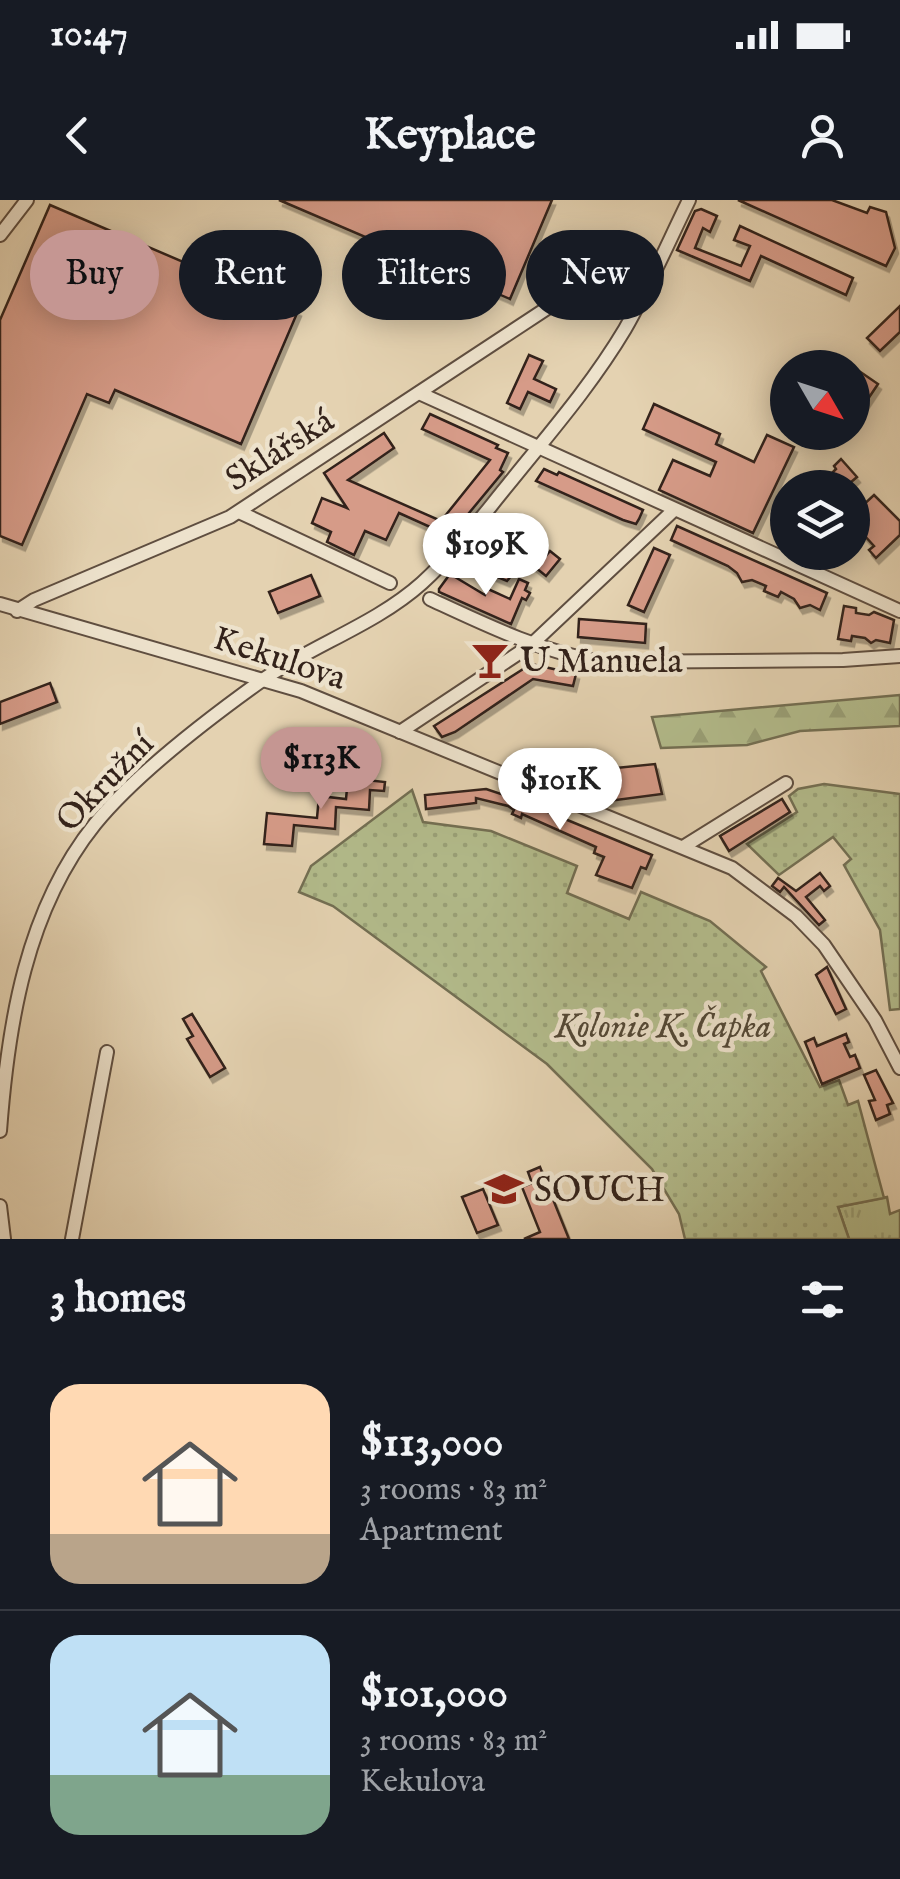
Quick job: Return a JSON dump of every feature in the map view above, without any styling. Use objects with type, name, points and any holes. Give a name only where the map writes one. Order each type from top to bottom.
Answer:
[{"type":"street","points":[[0,235],[27,200]]},
{"type":"street","name":"Okružní","points":[[0,1130],[25,966],[56,883],[92,828],[128,788],[262,680],[382,612],[420,586],[454,552],[577,400],[625,329],[689,200]]},
{"type":"street","name":"Sklářská","points":[[17,611],[34,600],[239,512],[528,320]]},
{"type":"street","points":[[419,392],[900,611]]},
{"type":"street","points":[[400,732],[531,645],[674,510]]},
{"type":"street","points":[[239,512],[390,583]]},
{"type":"street","points":[[430,599],[531,645],[601,662],[900,656]]},
{"type":"street","name":"Kekulova","points":[[0,604],[301,691],[737,871],[813,932],[865,1004],[900,1068]]},
{"type":"street","points":[[683,848],[786,783]]},
{"type":"street","points":[[72,1239],[107,1052]]},
{"type":"street","points":[[0,1206],[4,1239]]},
{"type":"green space","points":[[900,695],[900,726],[800,731],[747,745],[661,748],[652,717]]},
{"type":"green space","points":[[824,784],[900,794],[900,1009],[890,1010],[880,930],[844,865],[851,859],[833,837],[779,875],[747,844],[797,812],[789,796],[798,789]]},
{"type":"green space","name":"Kolonie K. Čapka","points":[[412,790],[423,822],[491,831],[577,866],[567,893],[629,919],[641,892],[710,921],[766,967],[761,971],[820,1087],[839,1080],[848,1105],[858,1101],[884,1198],[838,1207],[849,1239],[685,1239],[679,1214],[652,1169],[547,1064],[333,906],[299,892],[311,866]]},
{"type":"green space","points":[[887,1197],[890,1214],[900,1210],[900,1239],[849,1239],[838,1207]]},
{"type":"building","points":[[279,200],[552,200],[539,230],[526,230],[526,261],[510,299],[506,297],[506,230],[349,230]]},
{"type":"building","points":[[738,200],[832,200],[867,213],[870,207],[886,212],[895,248],[886,266]]},
{"type":"building","points":[[50,205],[108,230],[39,230]]},
{"type":"building","points":[[701,209],[717,216],[710,232],[703,228],[695,248],[741,266],[750,246],[734,240],[740,226],[853,278],[846,295],[761,256],[750,281],[677,250],[695,211]]},
{"type":"building","points":[[30,251],[30,320],[159,320],[159,252],[179,260],[179,320],[294,320],[241,444],[115,390],[109,403],[87,394],[22,545],[0,536],[0,320]]},
{"type":"building","points":[[900,306],[900,332],[880,351],[867,338]]},
{"type":"building","points":[[529,355],[543,361],[534,379],[556,389],[550,402],[528,392],[520,409],[507,403]]},
{"type":"building","points":[[870,379],[878,384],[870,396]]},
{"type":"building","points":[[654,404],[720,434],[716,444],[754,462],[767,435],[770,450],[793,450],[783,470],[770,470],[770,497],[753,533],[659,490],[673,460],[710,476],[716,462],[643,429]]},
{"type":"building","points":[[430,414],[498,445],[496,448],[508,453],[500,470],[503,472],[450,536],[399,513],[386,540],[365,531],[354,555],[327,542],[331,532],[312,523],[322,498],[347,508],[324,473],[384,433],[394,448],[348,480],[441,521],[490,460],[422,429]]},
{"type":"building","points":[[841,459],[851,470],[835,470]]},
{"type":"building","points":[[544,469],[643,510],[639,519],[636,524],[623,520],[536,481]]},
{"type":"building","points":[[874,495],[900,521],[900,535],[876,558],[870,551],[874,546],[870,542],[870,499]]},
{"type":"building","points":[[677,526],[827,593],[820,610],[810,605],[800,608],[794,599],[781,592],[778,597],[752,580],[742,582],[728,566],[671,540]]},
{"type":"building","points":[[494,533],[515,550],[523,541],[544,558],[550,551],[560,559],[546,576],[525,559],[507,581],[461,562],[465,555],[473,559]]},
{"type":"building","points":[[654,548],[670,555],[644,612],[628,605]]},
{"type":"building","points":[[450,574],[485,595],[488,589],[510,599],[519,579],[528,583],[525,590],[530,593],[526,600],[522,598],[511,624],[439,592]]},
{"type":"building","points":[[311,575],[320,596],[278,613],[269,592]]},
{"type":"building","points":[[844,606],[856,608],[856,613],[874,612],[894,620],[890,643],[871,643],[852,636],[851,641],[838,639]]},
{"type":"building","points":[[579,619],[646,624],[645,643],[578,637]]},
{"type":"building","points":[[531,664],[576,674],[573,686],[533,679],[455,732],[442,737],[434,726]]},
{"type":"building","points":[[50,683],[57,702],[0,724],[0,702]]},
{"type":"building","points":[[582,761],[606,769],[655,764],[662,794],[601,802],[538,776],[542,768],[575,781]]},
{"type":"building","points":[[348,778],[385,782],[384,791],[370,790],[369,810],[336,807],[335,829],[294,825],[292,846],[264,844],[267,813],[317,818],[319,796],[346,799]]},
{"type":"building","points":[[486,789],[522,801],[525,794],[534,798],[531,805],[652,855],[646,869],[641,867],[632,888],[596,875],[604,857],[594,853],[596,847],[522,814],[521,818],[512,814],[514,810],[508,806],[476,798],[476,803],[426,809],[425,795]]},
{"type":"building","points":[[782,799],[790,812],[729,851],[720,836]]},
{"type":"building","points":[[820,873],[830,886],[824,891],[820,886],[806,897],[825,920],[819,925],[784,887],[780,892],[772,886],[778,878],[796,891]]},
{"type":"building","points":[[827,967],[846,1009],[836,1014],[816,975]]},
{"type":"building","points":[[192,1014],[225,1068],[210,1077],[187,1039],[193,1036],[183,1019]]},
{"type":"building","points":[[846,1034],[849,1042],[844,1044],[850,1057],[855,1055],[860,1068],[822,1084],[805,1042],[814,1038],[817,1046]]},
{"type":"building","points":[[876,1070],[893,1103],[887,1105],[890,1114],[876,1120],[869,1101],[875,1100],[864,1075]]},
{"type":"building","points":[[540,1167],[569,1239],[524,1239],[540,1232],[522,1187],[532,1183],[528,1172]]},
{"type":"building","points":[[483,1189],[498,1225],[477,1233],[462,1197]]},
{"type":"place","name":"U Manuela","points":[[490,660]]},
{"type":"place","name":"SOUCH","points":[[504,1189]]}]
